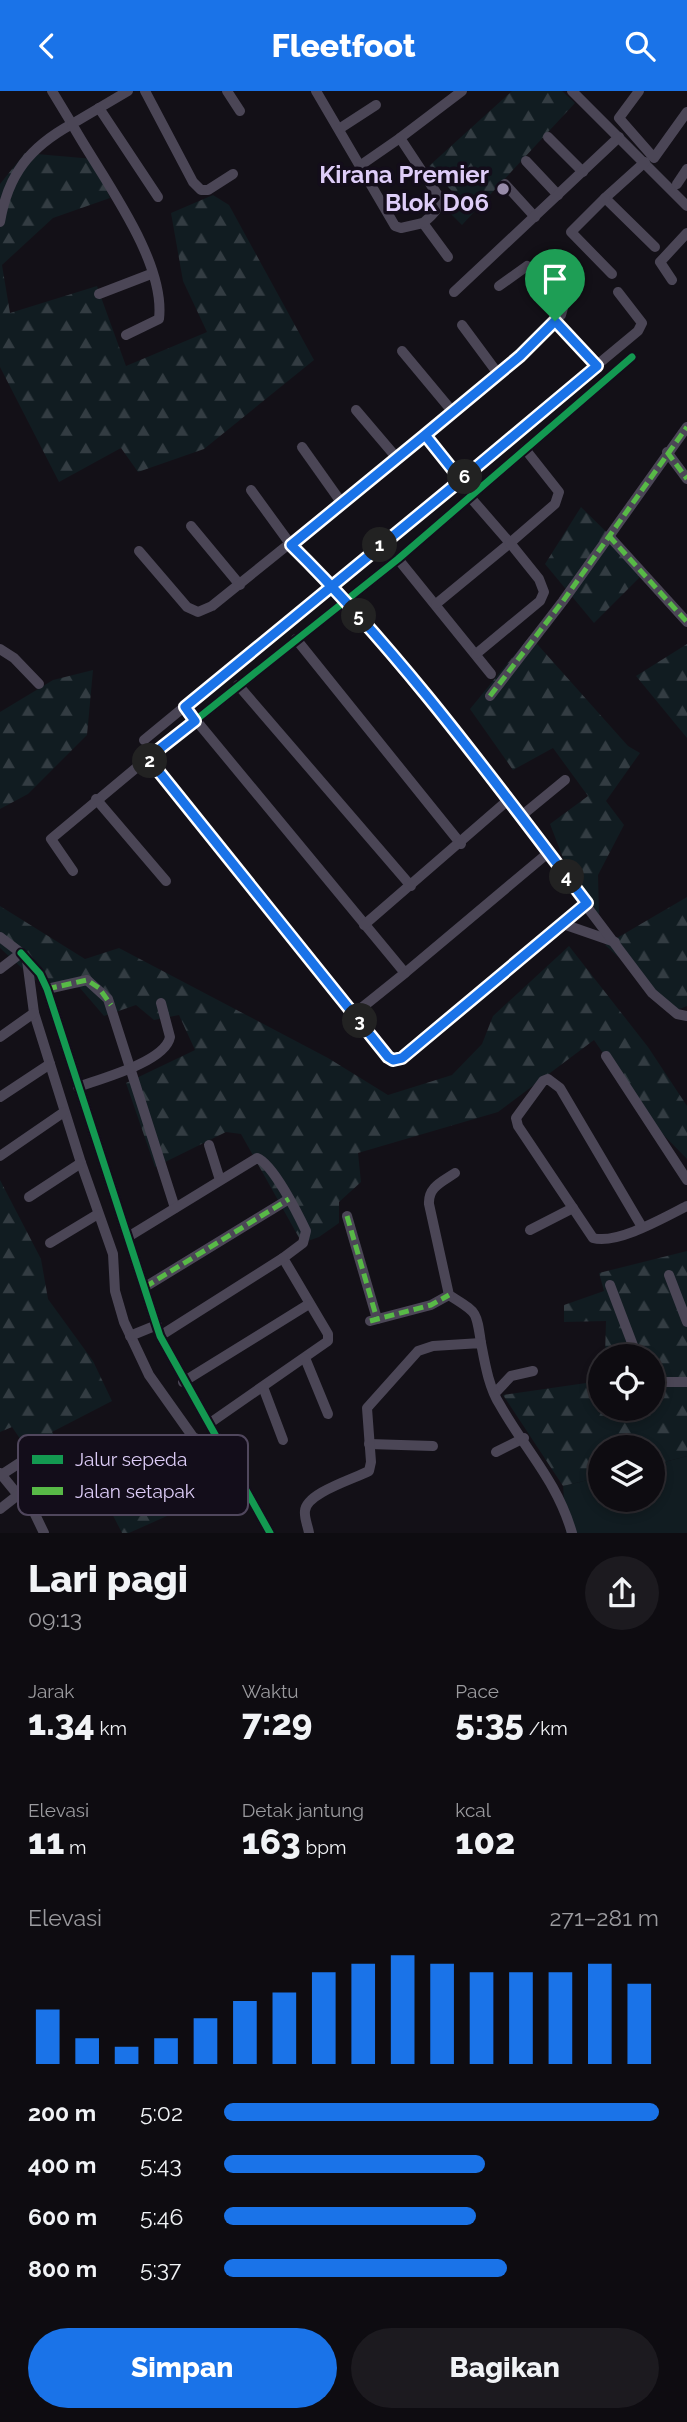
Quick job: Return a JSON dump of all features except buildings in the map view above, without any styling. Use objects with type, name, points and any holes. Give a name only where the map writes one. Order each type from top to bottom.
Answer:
[{"type":"street","points":[[52,91],[134,229],[152,274],[159,319],[126,335]]},
{"type":"street","points":[[0,222],[3,203],[25,159],[38,144],[128,91]]},
{"type":"street","points":[[145,91],[193,181],[201,190],[208,190],[233,174]]},
{"type":"street","points":[[227,91],[240,111]]},
{"type":"street","points":[[316,91],[395,226],[401,228],[423,223],[436,213],[439,205],[437,194],[400,138]]},
{"type":"street","points":[[361,165],[462,91]]},
{"type":"street","points":[[572,91],[687,206]]},
{"type":"street","points":[[639,91],[619,118],[654,158],[687,112]]},
{"type":"street","points":[[340,129],[376,105]]},
{"type":"street","points":[[99,108],[158,198]]},
{"type":"street","points":[[548,137],[583,172]]},
{"type":"street","points":[[454,292],[619,137]]},
{"type":"street","points":[[526,161],[558,195]]},
{"type":"street","points":[[612,274],[571,232],[645,162]]},
{"type":"street","points":[[677,184],[687,169]]},
{"type":"street","points":[[505,184],[535,217]]},
{"type":"street","points":[[606,198],[655,247]]},
{"type":"street","points":[[423,223],[448,257]]},
{"type":"street","points":[[672,280],[660,262],[687,233]]},
{"type":"street","points":[[139,551],[175,597],[198,612],[212,606],[499,375],[555,321],[563,308],[529,267],[523,267],[499,286]]},
{"type":"street","points":[[99,294],[152,274]]},
{"type":"street","points":[[144,740],[625,344],[642,323],[618,292]]},
{"type":"street","points":[[555,321],[597,366]]},
{"type":"street","points":[[462,325],[499,375]]},
{"type":"street","points":[[402,351],[452,411]]},
{"type":"street","points":[[73,871],[50,840],[96,799],[398,559],[632,357]]},
{"type":"street","points":[[356,410],[396,457]]},
{"type":"street","points":[[490,697],[687,427]]},
{"type":"street","points":[[425,435],[461,480]]},
{"type":"street","points":[[302,447],[341,502]]},
{"type":"street","points":[[436,604],[558,500],[557,487],[525,449]]},
{"type":"street","points":[[667,452],[687,479]]},
{"type":"street","points":[[251,490],[291,545],[346,601],[458,736],[661,1003],[677,1014],[687,1016]]},
{"type":"street","points":[[470,496],[539,579],[544,592],[540,601],[476,655]]},
{"type":"street","points":[[191,526],[240,585]]},
{"type":"street","points":[[609,536],[687,622]]},
{"type":"street","points":[[398,559],[491,674]]},
{"type":"street","points":[[296,639],[461,844]]},
{"type":"street","points":[[0,649],[14,658],[39,684]]},
{"type":"street","points":[[238,685],[411,886]]},
{"type":"street","points":[[185,707],[405,973]]},
{"type":"street","points":[[148,758],[388,1057],[397,1060],[587,903]]},
{"type":"street","points":[[520,817],[565,780]]},
{"type":"street","points":[[96,799],[166,881]]},
{"type":"street","points":[[364,925],[461,844],[507,801]]},
{"type":"street","points":[[354,1014],[548,853]]},
{"type":"street","points":[[563,924],[615,942]]},
{"type":"street","points":[[0,937],[24,957],[47,989],[158,1331],[183,1383],[216,1435]]},
{"type":"street","points":[[0,969],[24,957]]},
{"type":"street","points":[[24,957],[34,1013],[64,1112],[113,1254],[115,1291],[130,1336],[149,1375],[192,1435]]},
{"type":"street","points":[[47,989],[82,980],[96,985],[111,1005],[175,1208]]},
{"type":"street","points":[[78,1087],[156,1055],[169,1043],[161,1003]]},
{"type":"street","points":[[0,1037],[34,1013]]},
{"type":"street","points":[[606,1056],[687,1180]]},
{"type":"street","points":[[0,1097],[50,1064]]},
{"type":"street","points":[[642,1227],[559,1088],[548,1079],[534,1089],[516,1118],[533,1151],[595,1240],[642,1227],[687,1206]]},
{"type":"street","points":[[0,1156],[64,1112]]},
{"type":"street","points":[[209,1145],[220,1180]]},
{"type":"street","points":[[128,1237],[248,1161],[260,1158],[289,1199],[306,1234],[300,1246],[283,1258],[158,1331],[130,1336]]},
{"type":"street","points":[[29,1197],[81,1163]]},
{"type":"street","points":[[449,1296],[429,1195],[455,1173]]},
{"type":"street","points":[[145,1287],[289,1199]]},
{"type":"street","points":[[530,1230],[573,1208]]},
{"type":"street","points":[[50,1243],[98,1214]]},
{"type":"street","points":[[347,1216],[374,1320],[431,1305],[449,1296]]},
{"type":"street","points":[[210,1423],[326,1343],[329,1338],[283,1258]]},
{"type":"street","points":[[669,1275],[687,1322]]},
{"type":"street","points":[[610,1285],[632,1344]]},
{"type":"street","points":[[449,1296],[472,1308],[478,1321],[486,1372],[496,1392],[498,1403],[558,1493],[572,1533]]},
{"type":"street","points":[[183,1383],[309,1304]]},
{"type":"street","points":[[309,1533],[304,1511],[307,1506],[326,1490],[369,1471],[367,1409],[414,1355],[433,1346],[481,1343]]},
{"type":"street","points":[[305,1358],[328,1414]]},
{"type":"street","points":[[496,1392],[511,1375],[533,1371]]},
{"type":"street","points":[[665,1382],[687,1382]]},
{"type":"street","points":[[262,1387],[283,1440]]},
{"type":"street","points":[[496,1452],[524,1439]]},
{"type":"street","points":[[369,1444],[433,1446]]},
{"type":"street","points":[[18,1463],[1,1474],[18,1494]]},
{"type":"street","points":[[248,1493],[270,1533]]},
{"type":"street","points":[[0,1509],[18,1496]]},
{"type":"street","points":[[35,1515],[44,1533]]},
{"type":"green space","points":[[512,91],[562,91],[575,103],[462,225],[448,211],[459,199],[429,166]]},
{"type":"green space","points":[[25,153],[94,159],[110,198],[53,218],[2,265],[10,313],[97,286],[126,366],[207,332],[183,281],[171,213],[213,195],[229,205],[314,360],[204,449],[138,472],[121,448],[59,482],[0,367],[0,184]]},
{"type":"green space","points":[[581,507],[646,571],[594,623],[545,564]]},
{"type":"green space","points":[[530,636],[628,746],[640,753],[606,801],[624,825],[598,875],[599,916],[573,884],[550,824],[588,796],[553,748],[513,770],[470,709]]},
{"type":"green space","points":[[687,644],[687,738],[636,676]]},
{"type":"green space","points":[[93,670],[87,735],[28,794],[0,809],[0,712],[53,680]]},
{"type":"green space","points":[[687,897],[687,1006],[677,1010],[605,945]]},
{"type":"green space","points":[[0,906],[85,959],[119,948],[328,1058],[388,1095],[452,1075],[482,1044],[493,1016],[569,946],[648,1047],[687,1106],[687,1159],[648,1119],[594,1040],[498,1112],[358,1153],[361,1182],[339,1202],[339,1223],[319,1237],[302,1243],[241,1134],[226,1132],[155,1167],[126,1083],[195,1050],[179,1015],[154,1020],[136,1005],[104,1016],[80,988],[35,980],[0,948]]},
{"type":"green space","points":[[0,1180],[41,1259],[48,1299],[93,1361],[112,1401],[52,1432],[54,1435],[18,1436],[12,1427],[0,1432]]},
{"type":"green space","points":[[687,1251],[687,1456],[665,1462],[665,1435],[588,1435],[588,1480],[563,1486],[503,1395],[588,1383],[588,1421],[665,1421],[665,1344],[605,1344],[606,1321],[564,1322],[564,1305],[604,1291],[599,1273]]},
{"type":"green space","points":[[687,1456],[687,1533],[566,1533],[563,1486],[588,1480],[588,1512],[665,1512],[665,1462]]},
{"type":"green space","points":[[113,1515],[167,1516],[129,1533],[122,1533]]},
{"type":"marked path","points":[[490,696],[563,601],[687,427]]},
{"type":"marked path","points":[[667,452],[687,479]]},
{"type":"marked path","points":[[609,536],[687,622]]},
{"type":"marked path","points":[[47,989],[87,980],[99,988],[111,1005]]},
{"type":"marked path","points":[[145,1287],[289,1199]]},
{"type":"marked path","points":[[347,1216],[377,1319]]},
{"type":"marked path","points":[[370,1321],[431,1305],[449,1295]]},
{"type":"cycle path","points":[[587,903],[402,1058],[393,1060],[148,758],[398,559],[632,357]]},
{"type":"cycle path","points":[[21,953],[40,974],[47,989],[160,1336],[215,1435]]},
{"type":"cycle path","points":[[248,1494],[270,1533]]},
{"type":"place","name":"Kirana Premier Blok D06","points":[[503,189]]},
{"type":"route","points":[[555,321],[499,375],[425,435],[461,480],[436,499],[332,585],[185,707],[195,721],[148,758],[393,1060],[402,1058],[587,903],[402,668],[332,585],[291,545],[425,435],[461,480],[597,366],[555,321]]}]
